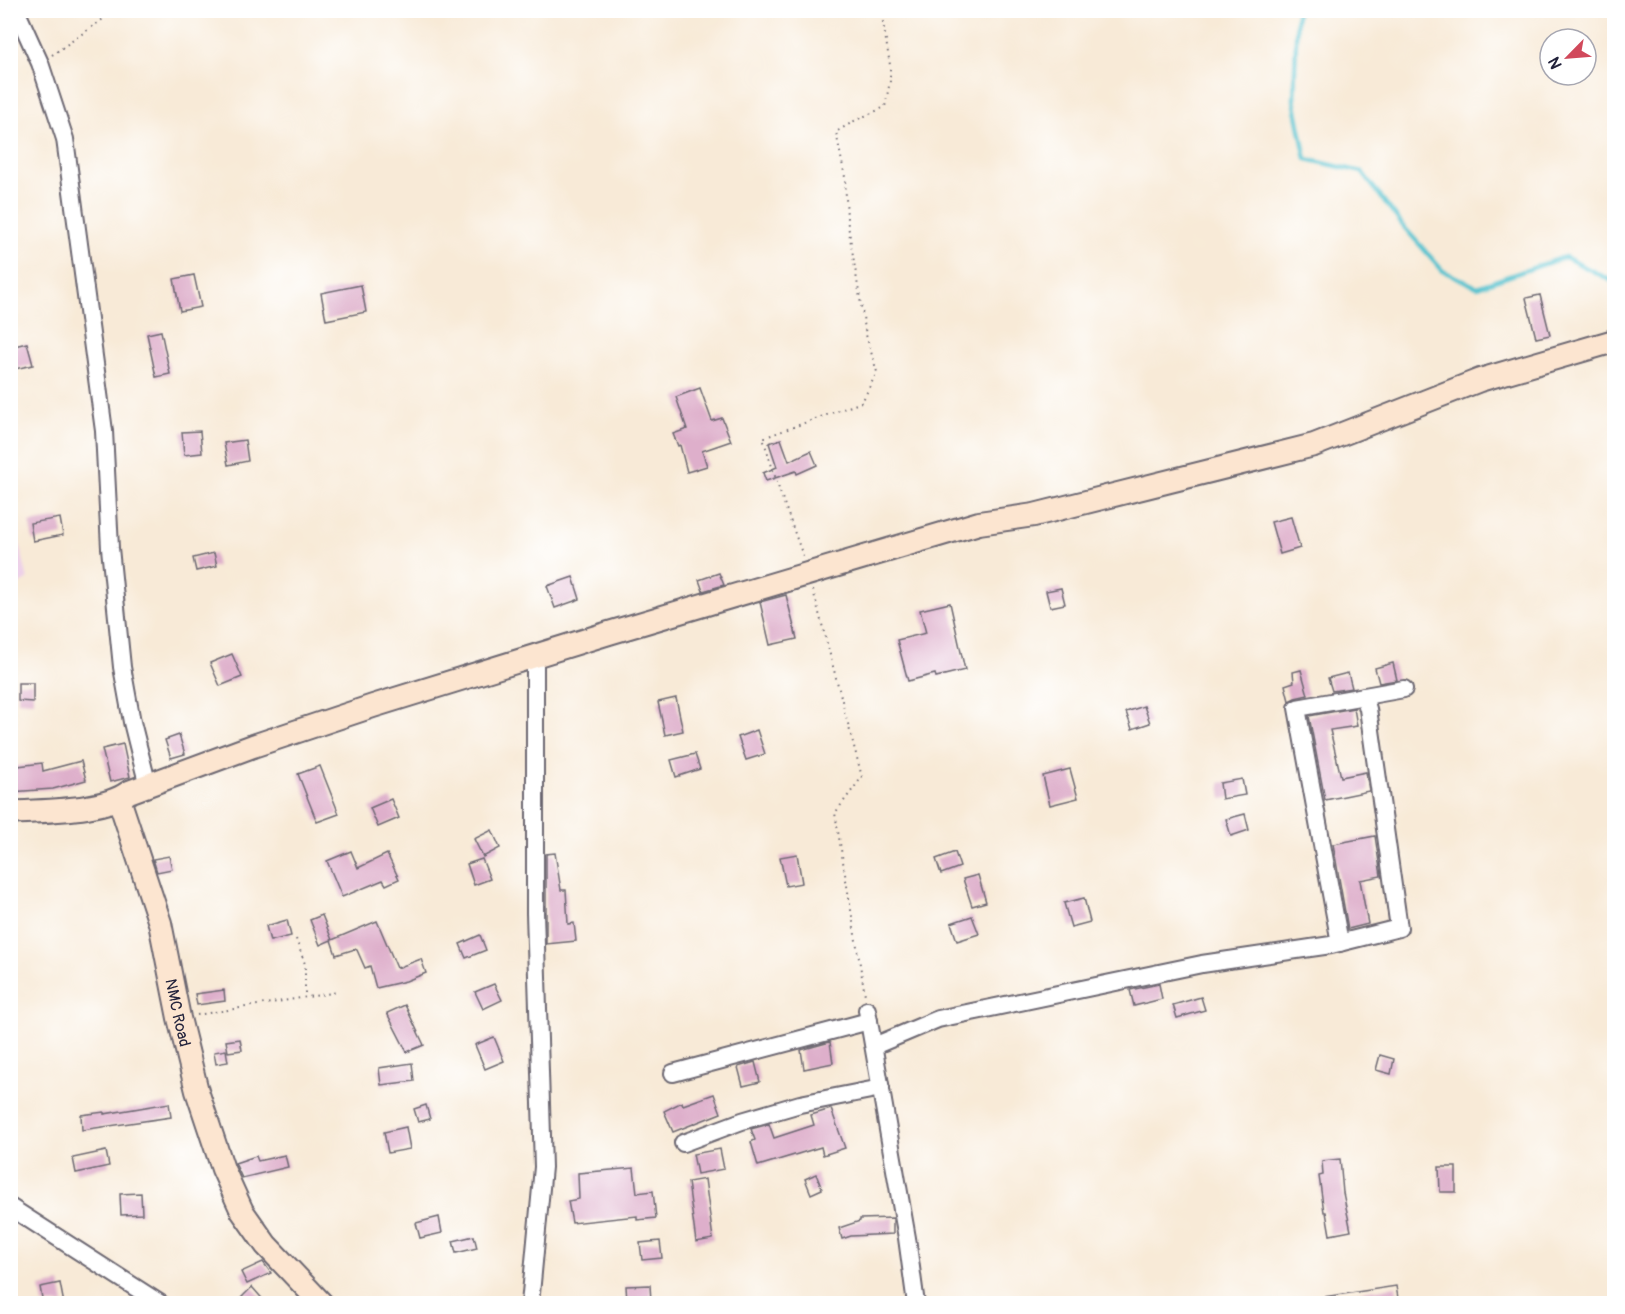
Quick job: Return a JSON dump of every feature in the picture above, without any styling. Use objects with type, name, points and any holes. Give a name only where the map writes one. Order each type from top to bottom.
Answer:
[{"type":"street","points":[[16,10],[40,63],[65,139],[104,431],[110,548],[122,667],[132,722],[148,786]]},
{"type":"street","points":[[10,813],[94,806],[119,799],[129,792],[253,746],[351,713],[609,633],[979,523],[1034,515],[1314,445],[1480,380],[1614,340]]},
{"type":"street","points":[[530,1304],[543,1167],[535,913],[535,657]]},
{"type":"street","points":[[1340,943],[1297,708],[1404,689]]},
{"type":"street","points":[[874,1046],[938,1019],[1202,964],[1340,943],[1399,928],[1364,696]]},
{"type":"street","name":"NMC Road","points":[[119,799],[160,923],[179,1018],[201,1102],[223,1170],[242,1211],[266,1245],[322,1304]]},
{"type":"street","points":[[673,1073],[868,1015],[916,1304]]},
{"type":"street","points":[[683,1143],[742,1121],[800,1104],[881,1088]]},
{"type":"street","points":[[10,1207],[161,1304]]},
{"type":"path","points":[[40,63],[116,10]]},
{"type":"path","points":[[868,1015],[835,813],[862,777],[809,574],[763,438],[862,402],[877,372],[866,335],[847,219],[845,177],[836,132],[885,107],[890,73],[880,10]]},
{"type":"path","points":[[296,939],[305,964],[305,997]]},
{"type":"path","points":[[179,1018],[338,992]]},
{"type":"shaded area","points":[[11,506],[28,580],[10,588]]},
{"type":"building","points":[[194,275],[201,307],[180,311],[174,279]]},
{"type":"building","points":[[361,285],[366,312],[326,320],[321,293]]},
{"type":"building","points":[[1540,295],[1550,335],[1536,338],[1526,298]]},
{"type":"building","points":[[161,331],[170,374],[156,377],[147,334]]},
{"type":"building","points":[[27,343],[33,365],[10,370],[10,347]]},
{"type":"building","points":[[700,388],[712,421],[722,418],[731,441],[702,451],[707,466],[687,472],[680,445],[678,446],[673,434],[687,429],[676,397]]},
{"type":"building","points":[[200,431],[202,453],[184,455],[182,432]]},
{"type":"building","points":[[781,439],[789,461],[811,451],[817,465],[797,474],[796,471],[766,481],[763,473],[777,467],[769,443]]},
{"type":"building","points":[[245,440],[248,461],[228,465],[224,443]]},
{"type":"building","points":[[1291,517],[1300,548],[1280,554],[1271,522]]},
{"type":"building","points":[[60,518],[63,535],[33,541],[30,523]]},
{"type":"building","points":[[214,553],[217,566],[196,571],[193,558]]},
{"type":"building","points":[[719,573],[724,585],[703,591],[699,580]]},
{"type":"building","points":[[573,577],[580,599],[555,608],[547,586]]},
{"type":"building","points":[[1061,588],[1065,604],[1050,607],[1046,591]]},
{"type":"building","points":[[786,595],[797,639],[770,645],[760,602]]},
{"type":"building","points":[[950,603],[965,670],[908,681],[897,640],[926,633],[920,610]]},
{"type":"building","points":[[232,654],[242,677],[220,686],[210,663]]},
{"type":"building","points":[[1393,663],[1397,680],[1379,683],[1375,668]]},
{"type":"building","points":[[1301,670],[1308,695],[1289,701],[1285,685],[1294,682],[1293,672]]},
{"type":"building","points":[[1348,673],[1352,688],[1332,691],[1328,678]]},
{"type":"building","points":[[18,683],[33,683],[33,702],[18,701]]},
{"type":"building","points":[[676,698],[683,731],[665,735],[658,702]]},
{"type":"building","points":[[1144,706],[1150,723],[1132,729],[1126,712]]},
{"type":"building","points":[[1354,708],[1357,726],[1330,730],[1341,777],[1366,772],[1369,791],[1325,800],[1309,716]]},
{"type":"building","points":[[757,730],[765,754],[746,760],[738,737]]},
{"type":"building","points":[[179,735],[185,754],[171,758],[165,740]]},
{"type":"building","points":[[123,744],[130,777],[110,782],[102,749]]},
{"type":"building","points":[[695,754],[700,769],[676,777],[671,760]]},
{"type":"building","points":[[81,761],[86,780],[53,789],[10,792],[10,767],[42,763],[43,771]]},
{"type":"building","points":[[320,766],[339,814],[317,822],[298,774]]},
{"type":"building","points":[[1070,769],[1078,798],[1050,805],[1043,776]]},
{"type":"building","points":[[1242,779],[1245,795],[1222,799],[1220,783]]},
{"type":"building","points":[[391,799],[399,818],[378,827],[370,808]]},
{"type":"building","points":[[1245,814],[1249,830],[1231,836],[1226,819]]},
{"type":"building","points":[[492,830],[500,848],[483,857],[474,839]]},
{"type":"building","points":[[1375,836],[1381,876],[1360,880],[1368,924],[1348,929],[1333,844]]},
{"type":"building","points":[[351,851],[358,868],[387,854],[399,879],[386,885],[383,880],[342,897],[327,861]]},
{"type":"building","points":[[955,852],[960,867],[941,874],[936,859]]},
{"type":"building","points":[[555,853],[561,890],[566,890],[568,924],[574,923],[576,941],[546,944],[546,854]]},
{"type":"building","points":[[797,854],[802,883],[786,886],[780,857]]},
{"type":"building","points":[[169,856],[172,869],[157,872],[153,859]]},
{"type":"building","points":[[482,859],[490,879],[474,885],[467,864]]},
{"type":"building","points":[[978,875],[986,902],[972,906],[963,879]]},
{"type":"building","points":[[1084,898],[1090,922],[1071,927],[1064,903]]},
{"type":"building","points":[[322,915],[332,940],[377,921],[397,968],[421,959],[426,973],[406,981],[376,988],[370,966],[365,968],[357,950],[336,955],[331,940],[320,945],[310,920]]},
{"type":"building","points":[[972,916],[979,934],[957,941],[951,923]]},
{"type":"building","points":[[287,920],[291,936],[270,941],[266,926]]},
{"type":"building","points":[[480,935],[486,950],[466,958],[460,944]]},
{"type":"building","points":[[494,984],[502,1000],[483,1009],[475,992]]},
{"type":"building","points":[[1159,984],[1162,999],[1134,1006],[1130,990]]},
{"type":"building","points":[[224,990],[225,1001],[197,1005],[195,994]]},
{"type":"building","points":[[1201,997],[1205,1010],[1177,1018],[1173,1005]]},
{"type":"building","points":[[405,1005],[424,1045],[407,1052],[387,1013]]},
{"type":"building","points":[[494,1037],[504,1061],[485,1069],[475,1045]]},
{"type":"building","points":[[240,1039],[242,1050],[228,1052],[226,1041]]},
{"type":"building","points":[[830,1042],[833,1063],[804,1069],[801,1050]]},
{"type":"building","points":[[226,1050],[228,1062],[216,1064],[214,1052]]},
{"type":"building","points":[[1380,1055],[1394,1059],[1391,1074],[1376,1070]]},
{"type":"building","points":[[755,1062],[760,1082],[743,1086],[738,1067]]},
{"type":"building","points":[[412,1063],[414,1081],[381,1085],[379,1068]]},
{"type":"building","points":[[714,1094],[721,1113],[673,1132],[664,1111],[682,1102],[683,1105]]},
{"type":"building","points":[[169,1103],[171,1117],[82,1130],[81,1115],[104,1112],[104,1114]]},
{"type":"building","points":[[426,1105],[430,1119],[418,1122],[414,1109]]},
{"type":"building","points":[[831,1109],[845,1148],[823,1155],[821,1147],[758,1166],[751,1142],[755,1140],[751,1129],[769,1124],[774,1138],[814,1125],[811,1115]]},
{"type":"building","points":[[406,1127],[410,1149],[388,1153],[384,1132]]},
{"type":"building","points":[[720,1149],[724,1169],[697,1174],[693,1154]]},
{"type":"building","points":[[106,1151],[109,1166],[76,1173],[73,1158]]},
{"type":"building","points":[[285,1155],[288,1167],[242,1178],[235,1163],[256,1156],[258,1161]]},
{"type":"building","points":[[1340,1159],[1343,1193],[1351,1231],[1330,1235],[1319,1176],[1323,1175],[1322,1161]]},
{"type":"building","points":[[1439,1167],[1456,1167],[1456,1192],[1440,1192]]},
{"type":"building","points":[[634,1168],[637,1193],[653,1191],[656,1218],[637,1220],[637,1216],[572,1223],[568,1201],[579,1199],[578,1173]]},
{"type":"building","points":[[816,1174],[822,1189],[811,1194],[805,1179]]},
{"type":"building","points":[[705,1179],[713,1239],[696,1242],[688,1182]]},
{"type":"building","points":[[141,1193],[142,1214],[121,1215],[120,1194]]},
{"type":"building","points":[[439,1217],[442,1233],[420,1238],[416,1223]]},
{"type":"building","points":[[893,1218],[893,1234],[851,1236],[842,1239],[839,1228],[860,1221],[860,1219]]},
{"type":"building","points":[[474,1236],[477,1248],[456,1253],[453,1241]]},
{"type":"building","points":[[660,1241],[662,1258],[642,1260],[640,1243]]},
{"type":"building","points":[[263,1262],[271,1273],[247,1284],[241,1272]]},
{"type":"building","points":[[60,1283],[64,1304],[43,1304],[40,1287]]},
{"type":"building","points":[[650,1285],[651,1301],[627,1302],[626,1286]]},
{"type":"building","points":[[1396,1286],[1399,1304],[1324,1304],[1324,1297]]},
{"type":"building","points":[[252,1287],[267,1304],[235,1304]]},
{"type":"waterway","points":[[1297,10],[1294,100],[1306,159],[1362,172],[1403,226],[1443,271],[1477,287],[1565,257],[1614,282]]}]
